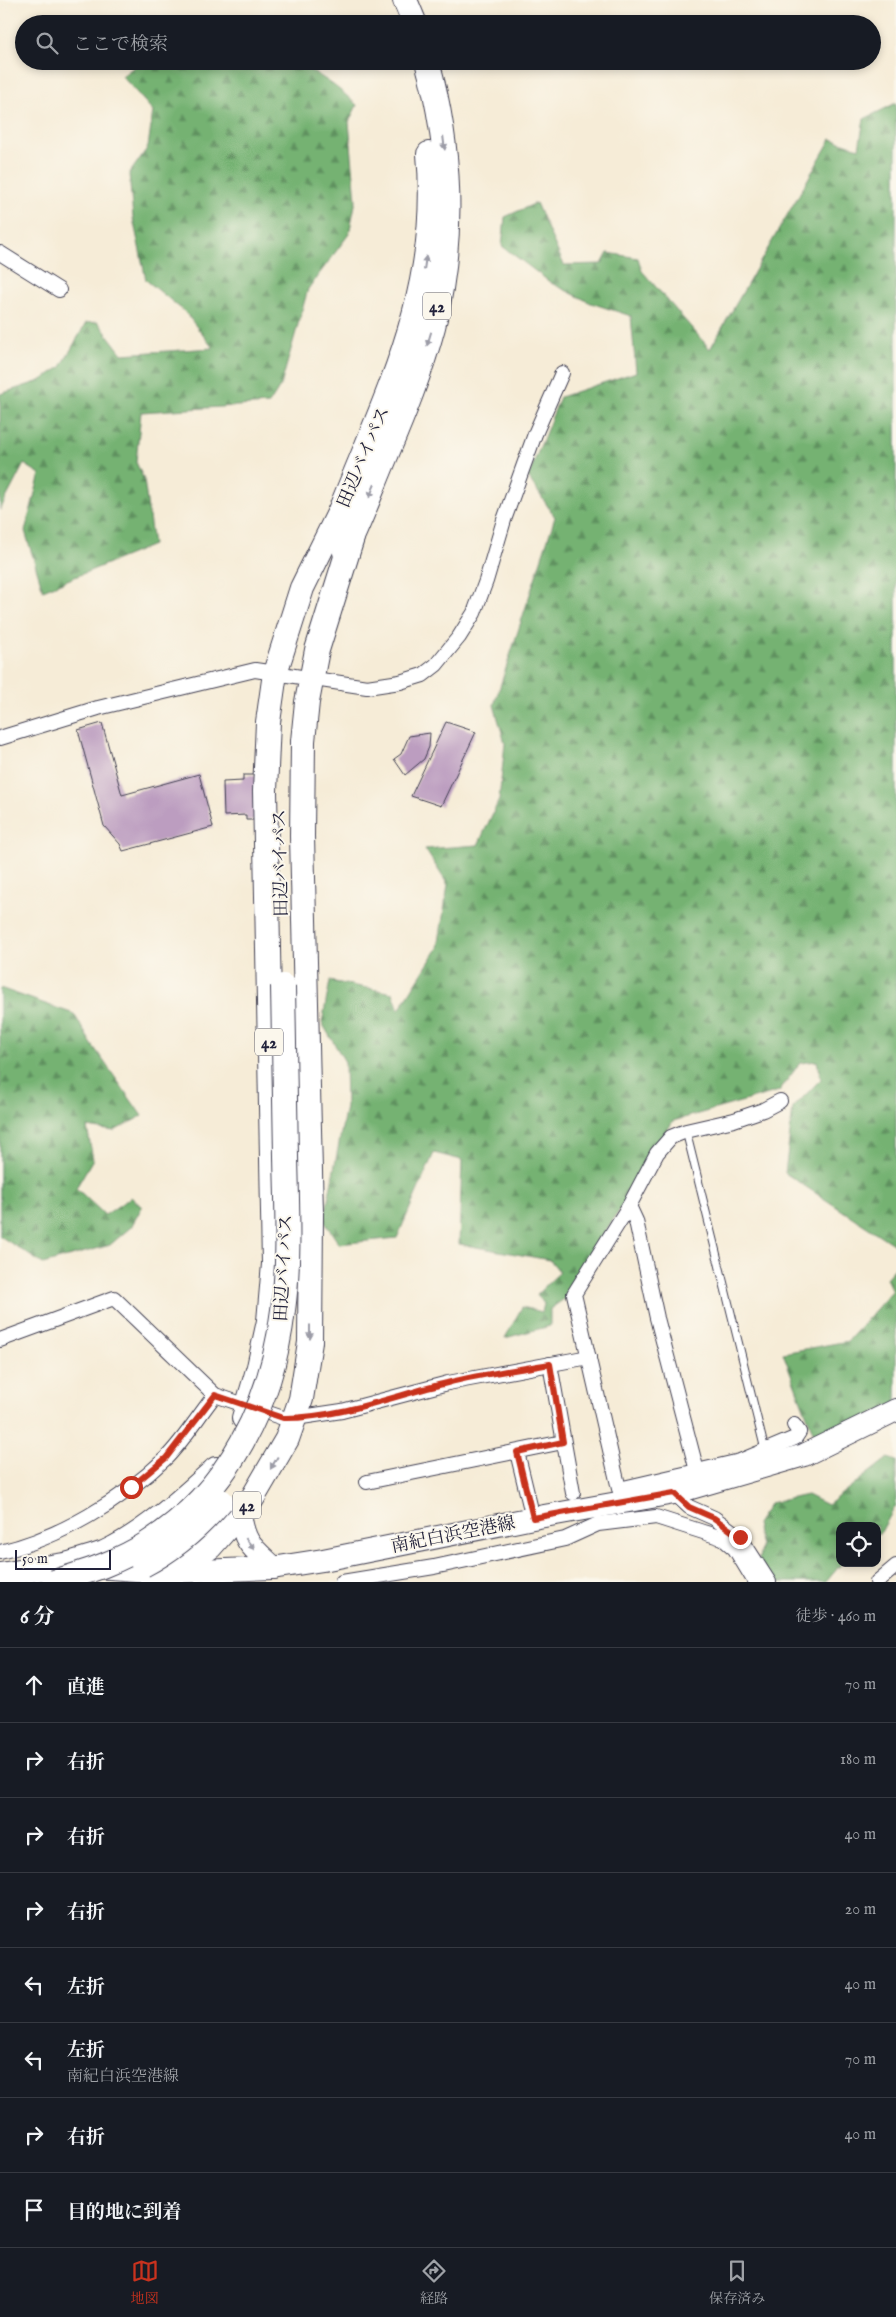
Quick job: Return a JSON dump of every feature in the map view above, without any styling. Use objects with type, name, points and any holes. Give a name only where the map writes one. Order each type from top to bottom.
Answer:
[{"type":"highway","points":[[389,0],[395,15]]},
{"type":"highway","points":[[405,0],[411,15]]},
{"type":"highway","name":"田辺バイパス","points":[[54,1582],[115,1560],[147,1544],[176,1523],[203,1498],[223,1474],[252,1426],[266,1390],[283,1310],[285,1270],[289,784],[293,675],[302,588],[342,508],[402,358],[418,307],[431,221],[431,177],[427,131],[420,89],[415,70]]},
{"type":"highway","name":"田辺バイパス","points":[[293,675],[331,577],[352,538],[399,425],[433,326],[446,238],[448,186],[445,142],[429,70]]},
{"type":"highway","name":"42","points":[[171,1577],[193,1526],[240,1432],[269,1321],[274,1264],[265,791],[268,722],[293,675]]},
{"type":"highway","name":"42","points":[[152,1582],[171,1577],[210,1547],[252,1499],[276,1460],[301,1400],[310,1342],[311,1212],[302,836],[303,741],[293,675]]},
{"type":"highway","name":"田辺バイパス","points":[[103,1582],[147,1562],[172,1546],[213,1510],[242,1473],[257,1448],[273,1415],[283,1387],[294,1330],[297,1280],[287,985]]},
{"type":"highway","name":"42","points":[[0,1576],[70,1564],[104,1552],[140,1530],[181,1501],[224,1463]]},
{"type":"highway","name":"42","points":[[70,1564],[89,1564],[171,1577]]},
{"type":"main road","name":"南紀白浜空港線","points":[[171,1577],[274,1568],[323,1560],[533,1518],[674,1493],[804,1455],[896,1410]]},
{"type":"main road","points":[[240,1513],[242,1531],[247,1543],[274,1568]]},
{"type":"street","points":[[0,253],[60,290]]},
{"type":"street","points":[[0,738],[98,708],[255,670],[367,687],[400,682],[423,675],[436,665],[459,637],[474,613],[486,581],[507,511],[535,434],[562,373]]},
{"type":"street","points":[[780,1101],[763,1110],[734,1120],[686,1131],[671,1137],[658,1153],[574,1294],[620,1489],[740,1460],[795,1438],[799,1432],[794,1425]]},
{"type":"street","points":[[628,1206],[636,1221],[657,1318],[697,1471]]},
{"type":"street","points":[[0,1340],[114,1298],[215,1395],[283,1418],[342,1410],[448,1382],[589,1357]]},
{"type":"street","points":[[550,1364],[573,1493]]},
{"type":"street","points":[[0,1552],[24,1546],[89,1516],[131,1487],[166,1458],[215,1395]]},
{"type":"street","points":[[367,1482],[563,1442]]},
{"type":"street","points":[[517,1452],[533,1518]]},
{"type":"street","points":[[674,1493],[689,1507],[714,1518],[740,1537],[770,1582]]},
{"type":"street","points":[[342,1582],[434,1567],[565,1539],[581,1526],[656,1517],[705,1531],[722,1538],[735,1549],[755,1582]]},
{"type":"street","points":[[877,1582],[896,1566]]},
{"type":"lane","points":[[686,1131],[765,1450]]},
{"type":"green space","points":[[130,70],[309,70],[325,79],[357,105],[349,122],[356,200],[349,234],[308,289],[281,385],[269,404],[141,412],[136,462],[144,480],[153,545],[43,590],[25,531],[40,474],[24,464],[0,510],[0,394],[40,381],[61,367],[86,323],[98,322],[122,354],[213,348],[185,312],[146,280],[133,218],[129,174],[148,147],[153,111],[122,76]]},
{"type":"green space","points":[[896,103],[896,1246],[785,1173],[793,1108],[821,1079],[817,1061],[800,1063],[779,1091],[673,1121],[621,1208],[583,1264],[567,1297],[550,1309],[550,1326],[505,1338],[522,1307],[542,1312],[544,1304],[537,1294],[560,1272],[550,1260],[459,1244],[462,1160],[434,1153],[397,1238],[339,1244],[324,1221],[346,1107],[345,1062],[322,1023],[330,981],[393,993],[399,1010],[438,948],[448,885],[425,849],[478,845],[499,800],[505,743],[494,705],[555,517],[528,477],[560,397],[636,372],[631,316],[591,303],[551,283],[502,246],[505,217],[536,203],[564,265],[602,264],[608,253],[638,258],[642,271],[710,349],[831,139],[859,148],[864,119]]},
{"type":"green space","points":[[0,988],[74,1014],[91,1043],[142,1116],[114,1131],[87,1127],[93,1159],[76,1188],[105,1215],[131,1197],[142,1207],[131,1227],[110,1245],[43,1264],[0,1236]]},
{"type":"green space","points":[[896,1267],[896,1404],[816,1440],[783,1353],[848,1341],[892,1291],[886,1278]]},
{"type":"green space","points":[[888,1458],[896,1461],[896,1505],[881,1532],[881,1522],[836,1522],[836,1567],[839,1567],[826,1582],[755,1582],[761,1547],[756,1524],[770,1503],[807,1495],[827,1505]]},
{"type":"building","points":[[446,722],[476,732],[441,806],[411,796]]},
{"type":"building","points":[[102,723],[122,795],[199,774],[213,827],[123,851],[120,844],[104,826],[78,730]]},
{"type":"building","points":[[430,733],[429,747],[424,759],[405,775],[394,759],[401,754],[409,736]]},
{"type":"building","points":[[243,775],[259,775],[261,820],[246,820],[246,815],[224,816],[223,782],[243,781]]},
{"type":"route","points":[[131,1487],[166,1458],[215,1395],[283,1418],[294,1418],[342,1410],[448,1382],[550,1364],[563,1442],[517,1452],[533,1518],[623,1500],[674,1493],[689,1507],[714,1518],[740,1537]]}]
